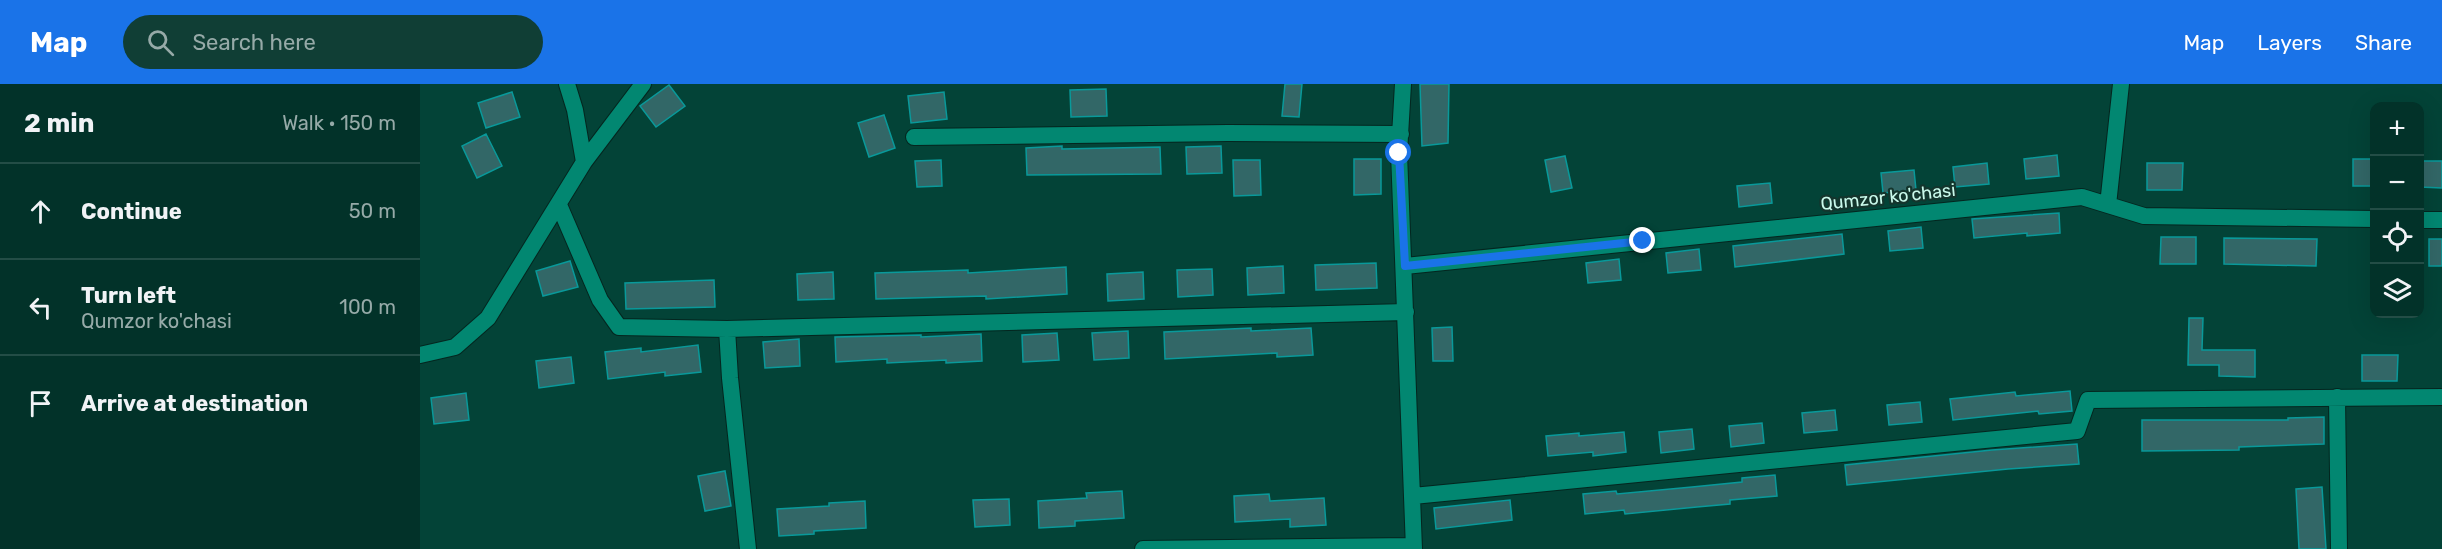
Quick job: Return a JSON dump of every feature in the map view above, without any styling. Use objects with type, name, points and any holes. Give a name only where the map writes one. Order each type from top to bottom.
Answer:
[{"type":"street","points":[[567,84],[584,162]]},
{"type":"street","points":[[420,355],[455,347],[488,318],[584,162],[643,84]]},
{"type":"street","points":[[1143,549],[1414,548],[1399,153],[1403,84]]},
{"type":"street","points":[[2108,205],[2121,84]]},
{"type":"street","points":[[914,137],[1228,133],[1401,134]]},
{"type":"street","name":"Qumzor ko'chasi","points":[[1405,266],[2082,197],[2145,216],[2370,219]]},
{"type":"street","points":[[559,205],[600,300],[619,327],[727,329],[1406,312]]},
{"type":"street","points":[[2424,220],[2442,220]]},
{"type":"street","points":[[727,329],[748,549]]},
{"type":"street","points":[[2337,397],[2339,549]]},
{"type":"street","points":[[1413,496],[2077,431],[2088,400],[2442,397]]},
{"type":"building","points":[[1285,84],[1302,84],[1299,117],[1282,116]]},
{"type":"building","points":[[1420,84],[1449,84],[1448,143],[1422,146]]},
{"type":"building","points":[[669,85],[685,106],[656,127],[640,106]]},
{"type":"building","points":[[1106,89],[1107,116],[1071,117],[1070,90]]},
{"type":"building","points":[[512,92],[520,117],[486,128],[478,103]]},
{"type":"building","points":[[944,92],[947,119],[911,123],[908,96]]},
{"type":"building","points":[[884,115],[895,148],[869,157],[858,123]]},
{"type":"building","points":[[486,134],[502,166],[477,178],[462,146]]},
{"type":"building","points":[[1062,146],[1062,149],[1160,147],[1161,174],[1027,175],[1026,148]]},
{"type":"building","points":[[1221,146],[1222,173],[1187,174],[1186,147]]},
{"type":"building","points":[[2057,155],[2059,176],[2026,179],[2024,159]]},
{"type":"building","points":[[1565,156],[1572,188],[1551,192],[1545,160]]},
{"type":"building","points":[[1354,159],[1381,159],[1381,194],[1354,195]]},
{"type":"building","points":[[2353,159],[2370,159],[2370,186],[2353,186]]},
{"type":"building","points":[[941,160],[942,186],[917,187],[915,161]]},
{"type":"building","points":[[1233,160],[1260,160],[1261,195],[1234,196]]},
{"type":"building","points":[[2424,161],[2442,161],[2442,188],[2424,187]]},
{"type":"building","points":[[1987,163],[1989,184],[1955,187],[1953,167]]},
{"type":"building","points":[[2147,163],[2183,163],[2182,190],[2147,190]]},
{"type":"building","points":[[1914,170],[1916,190],[1883,193],[1881,173]]},
{"type":"building","points":[[1770,183],[1772,203],[1739,207],[1737,186]]},
{"type":"building","points":[[2059,213],[2060,233],[2027,236],[2027,233],[1974,238],[1972,219]]},
{"type":"building","points":[[1921,227],[1923,248],[1890,251],[1888,231]]},
{"type":"building","points":[[1842,234],[1844,254],[1735,267],[1733,246]]},
{"type":"building","points":[[2161,237],[2196,237],[2196,264],[2160,264]]},
{"type":"building","points":[[2224,238],[2317,239],[2316,266],[2224,264]]},
{"type":"building","points":[[2429,239],[2442,239],[2442,266],[2429,266]]},
{"type":"building","points":[[1699,249],[1701,270],[1668,273],[1666,253]]},
{"type":"building","points":[[1619,259],[1621,280],[1588,283],[1586,263]]},
{"type":"building","points":[[570,261],[578,287],[543,296],[536,271]]},
{"type":"building","points":[[1376,263],[1377,288],[1316,290],[1315,265]]},
{"type":"building","points":[[1283,266],[1284,293],[1248,295],[1247,268]]},
{"type":"building","points":[[1066,267],[1067,294],[986,299],[986,296],[876,299],[875,273],[968,270],[968,273]]},
{"type":"building","points":[[1212,269],[1213,295],[1178,297],[1177,270]]},
{"type":"building","points":[[833,272],[834,299],[798,300],[797,274]]},
{"type":"building","points":[[1143,272],[1144,299],[1108,301],[1107,274]]},
{"type":"building","points":[[714,280],[715,307],[626,309],[625,283]]},
{"type":"building","points":[[2189,318],[2203,318],[2202,350],[2255,350],[2255,377],[2219,376],[2219,365],[2188,365]]},
{"type":"building","points":[[1452,327],[1453,361],[1433,361],[1432,328]]},
{"type":"building","points":[[1251,328],[1251,331],[1311,328],[1313,355],[1277,357],[1277,353],[1165,359],[1164,332]]},
{"type":"building","points":[[1128,331],[1129,358],[1094,360],[1092,333]]},
{"type":"building","points":[[1057,333],[1059,360],[1023,362],[1022,335]]},
{"type":"building","points":[[981,334],[982,361],[887,363],[887,359],[836,362],[835,337]]},
{"type":"building","points":[[799,339],[800,366],[765,368],[763,342]]},
{"type":"building","points":[[698,345],[701,372],[665,376],[665,372],[608,379],[605,352],[641,348],[641,352]]},
{"type":"building","points":[[2362,355],[2398,355],[2397,381],[2362,381]]},
{"type":"building","points":[[571,357],[574,383],[539,388],[536,361]]},
{"type":"building","points":[[2070,391],[2072,411],[2039,414],[2038,411],[1953,420],[1950,399],[2015,392],[2016,396]]},
{"type":"building","points":[[466,393],[469,420],[434,424],[431,398]]},
{"type":"building","points":[[1920,402],[1922,422],[1889,425],[1887,405]]},
{"type":"building","points":[[1835,410],[1837,430],[1804,433],[1802,413]]},
{"type":"building","points":[[2324,417],[2324,444],[2239,447],[2239,450],[2142,451],[2142,420],[2288,420],[2288,418]]},
{"type":"building","points":[[1762,423],[1764,443],[1731,447],[1729,426]]},
{"type":"building","points":[[1692,429],[1694,449],[1661,453],[1659,432]]},
{"type":"building","points":[[1624,432],[1626,452],[1593,456],[1593,452],[1548,456],[1546,436]]},
{"type":"building","points":[[2077,444],[2079,464],[1847,485],[1845,465]]},
{"type":"building","points":[[725,471],[731,506],[705,511],[698,476]]},
{"type":"building","points":[[1775,475],[1777,496],[1730,500],[1730,504],[1625,514],[1624,510],[1585,514],[1583,494],[1616,491],[1617,494],[1692,487],[1742,482],[1742,478]]},
{"type":"building","points":[[2322,487],[2326,549],[2299,549],[2296,489]]},
{"type":"building","points":[[1122,491],[1124,518],[1075,521],[1075,526],[1039,528],[1038,501],[1087,498],[1086,493]]},
{"type":"building","points":[[1269,494],[1270,501],[1324,498],[1326,525],[1290,527],[1290,519],[1235,522],[1234,496]]},
{"type":"building","points":[[1009,499],[1010,525],[975,527],[973,500]]},
{"type":"building","points":[[1510,500],[1512,520],[1436,529],[1434,508]]},
{"type":"building","points":[[865,501],[866,528],[779,536],[777,509]]},
{"type":"route","points":[[1399,153],[1405,266],[1643,241]]}]
